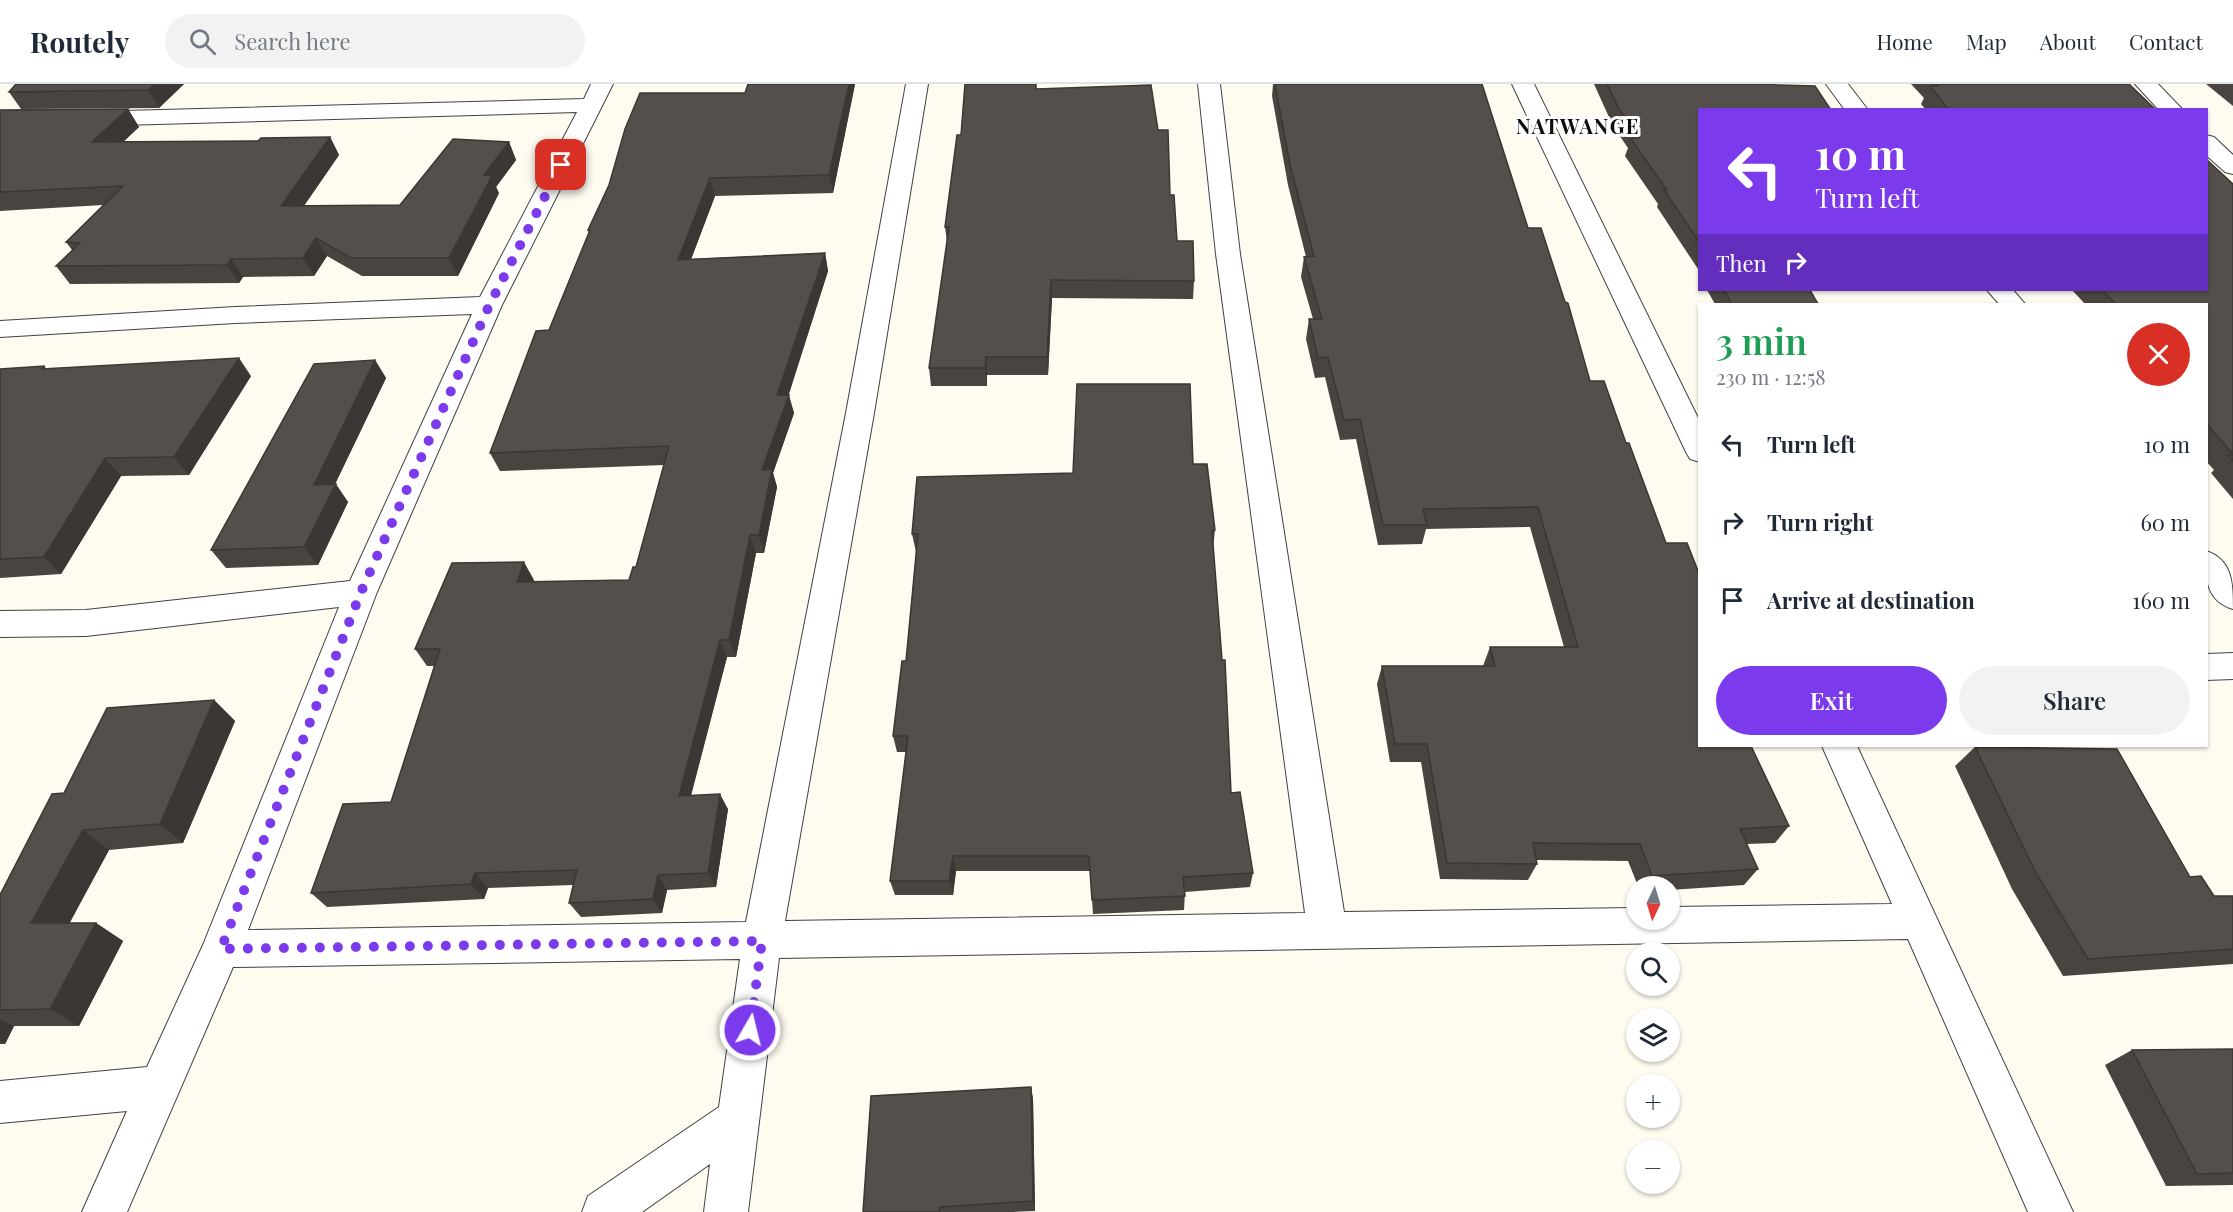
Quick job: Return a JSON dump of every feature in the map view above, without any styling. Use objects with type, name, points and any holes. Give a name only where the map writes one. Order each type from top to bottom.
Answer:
[{"type":"street","points":[[726,1212],[762,941],[858,425],[916,84]]},
{"type":"street","points":[[1209,84],[1228,254],[1327,929]]},
{"type":"street","points":[[1523,84],[1698,448]]},
{"type":"street","points":[[1837,84],[1855,108]]},
{"type":"street","points":[[2146,84],[2170,108]]},
{"type":"street","points":[[0,118],[85,119],[597,94],[489,306],[361,592],[221,949],[104,1212]]},
{"type":"street","points":[[2208,144],[2233,167]]},
{"type":"street","points":[[2001,291],[2011,303]]},
{"type":"street","points":[[0,329],[235,315],[489,306]]},
{"type":"street","points":[[2208,565],[2233,597]]},
{"type":"street","points":[[0,624],[86,623],[361,592]]},
{"type":"street","points":[[2208,667],[2233,666]]},
{"type":"street","points":[[1840,747],[2051,1212]]},
{"type":"street","points":[[221,949],[1920,921]]},
{"type":"street","points":[[0,1102],[160,1087]]},
{"type":"street","points":[[604,1212],[738,1119]]},
{"type":"building","points":[[16,84],[155,84],[148,90],[9,92]]},
{"type":"building","points":[[748,84],[849,84],[829,175],[710,178],[678,260],[825,253],[777,395],[789,395],[762,470],[772,469],[759,535],[750,535],[729,640],[720,640],[679,796],[720,794],[708,873],[658,875],[653,899],[569,903],[577,870],[475,873],[471,884],[311,893],[343,804],[391,802],[440,649],[415,649],[452,563],[524,562],[517,582],[629,580],[633,567],[636,567],[669,446],[490,453],[536,331],[549,330],[590,230],[588,230],[609,185],[625,129],[640,93],[745,93]]},
{"type":"building","points":[[965,84],[1036,84],[1036,89],[1151,85],[1158,130],[1168,130],[1170,195],[1174,195],[1177,241],[1193,241],[1194,281],[1051,280],[1047,357],[986,357],[985,368],[929,368],[949,227],[945,227],[957,135],[961,135]]},
{"type":"building","points":[[1275,84],[1482,84],[1528,228],[1541,228],[1565,302],[1568,303],[1590,381],[1604,381],[1666,543],[1687,543],[1698,571],[1698,747],[1751,747],[1789,826],[1740,829],[1758,869],[1652,876],[1640,844],[1533,843],[1537,864],[1447,863],[1427,744],[1395,744],[1382,666],[1495,666],[1490,647],[1578,647],[1538,507],[1423,509],[1427,525],[1383,525],[1360,419],[1344,420],[1328,357],[1318,358],[1309,319],[1322,319],[1304,257],[1314,256],[1290,165]]},
{"type":"building","points":[[1607,84],[1815,86],[1830,108],[1698,108],[1698,240],[1664,190],[1667,190],[1631,139],[1639,138],[1619,109]]},
{"type":"building","points":[[1936,84],[2129,84],[2154,108],[1947,108],[1930,86],[1938,86]]},
{"type":"building","points":[[128,109],[92,142],[258,141],[261,138],[330,137],[281,206],[400,205],[453,139],[509,142],[484,175],[492,176],[449,258],[351,258],[316,238],[303,258],[231,259],[227,265],[56,266],[80,243],[66,242],[123,186],[0,192],[0,110]]},
{"type":"building","points":[[2208,161],[2233,184],[2233,454],[2208,425],[2208,303],[2115,303],[2103,291],[2208,291]]},
{"type":"building","points":[[1725,291],[1811,291],[1817,303],[1731,303]]},
{"type":"building","points":[[239,358],[174,457],[105,458],[44,557],[0,559],[0,369],[44,366],[42,369]]},
{"type":"building","points":[[375,360],[314,485],[336,484],[304,547],[211,550],[314,364]]},
{"type":"building","points":[[1077,384],[1190,384],[1193,464],[1207,464],[1215,530],[1212,531],[1222,660],[1225,660],[1231,793],[1240,792],[1253,873],[1183,877],[1185,896],[1092,900],[1089,856],[953,856],[949,881],[890,881],[908,736],[893,736],[902,661],[906,661],[918,534],[912,534],[917,477],[1073,473]]},
{"type":"building","points":[[214,700],[160,824],[83,830],[31,923],[96,923],[50,1009],[0,1010],[0,895],[52,794],[64,793],[107,708]]},
{"type":"building","points":[[1975,747],[2117,749],[2190,877],[2201,876],[2214,896],[2233,896],[2233,949],[2088,959],[2035,871]]},
{"type":"building","points":[[2233,1049],[2233,1173],[2197,1174],[2132,1050]]},
{"type":"building","points":[[1031,1087],[1033,1201],[940,1207],[939,1212],[863,1212],[871,1096]]},
{"type":"district","name":"NATWANGE","points":[[1578,125]]},
{"type":"route","points":[[561,165],[489,306],[361,592],[221,949],[762,941],[750,1030]]}]
